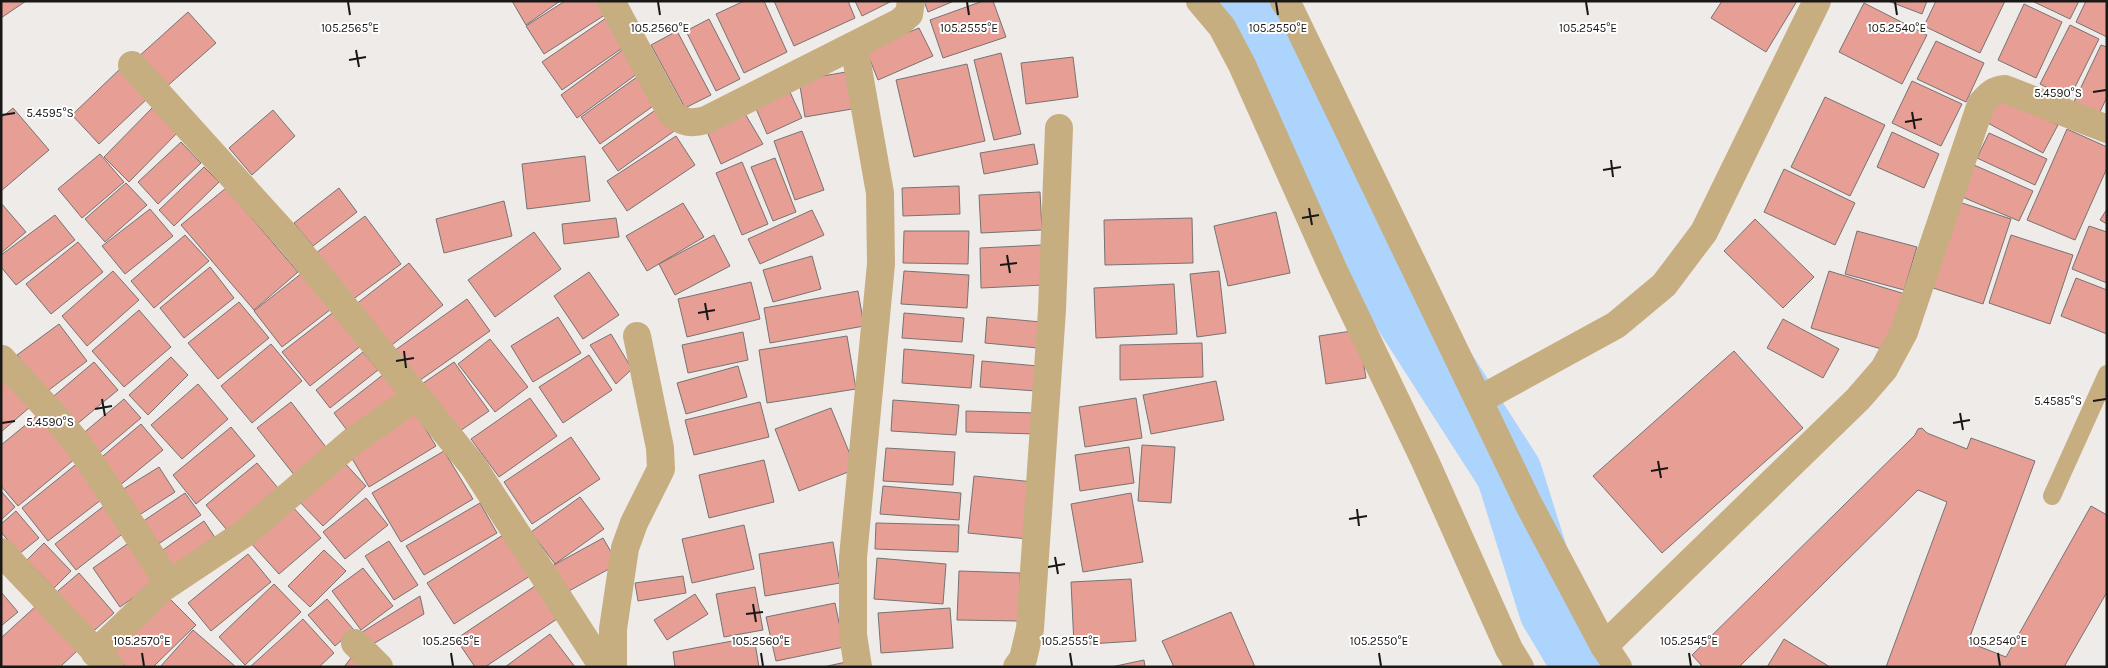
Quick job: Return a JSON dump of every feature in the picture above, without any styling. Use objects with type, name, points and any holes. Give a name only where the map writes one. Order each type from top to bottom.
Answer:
[{"type":"street","points":[[621,4],[671,113],[680,121],[693,123],[706,120],[900,22],[909,14],[911,1]]},
{"type":"street","points":[[1200,1],[1222,27],[1242,65],[1338,279],[1425,461],[1509,649],[1520,667]]},
{"type":"street","points":[[1284,1],[1291,11],[1529,505],[1611,656],[1858,399],[1884,369],[1904,332],[1981,104],[1988,96],[1996,90],[2005,90],[2107,129]]},
{"type":"street","points":[[1479,400],[1616,325],[1664,285],[1704,232],[1817,1]]},
{"type":"street","points":[[854,46],[880,193],[881,264],[853,557],[853,635],[858,667]]},
{"type":"street","points":[[132,65],[291,241],[473,466],[603,667]]},
{"type":"street","points":[[1017,667],[1023,659],[1030,628],[1052,310],[1059,128]]},
{"type":"street","points":[[613,667],[613,628],[625,548],[634,523],[661,469],[660,448],[637,336]]},
{"type":"street","points":[[2,359],[75,441],[116,499],[132,523],[140,540],[170,583]]},
{"type":"street","points":[[1,552],[102,660],[170,583],[245,533],[353,441],[416,397]]},
{"type":"street","points":[[355,643],[379,667]]},
{"type":"lane","points":[[2052,496],[2107,374]]},
{"type":"building","points":[[1,1],[26,1],[1,18]]},
{"type":"building","points":[[512,1],[560,1],[526,25]]},
{"type":"building","points":[[565,1],[600,1],[608,13],[544,54],[526,26]]},
{"type":"building","points":[[744,1],[764,1],[787,52],[744,73],[716,14]]},
{"type":"building","points":[[774,1],[848,1],[855,18],[794,46]]},
{"type":"building","points":[[855,1],[892,1],[862,16]]},
{"type":"building","points":[[924,1],[954,1],[928,12]]},
{"type":"building","points":[[983,1],[993,1],[1006,37],[943,58],[930,20]]},
{"type":"building","points":[[1722,1],[1797,1],[1766,52],[1711,18]]},
{"type":"building","points":[[1888,1],[1927,1],[1922,14]]},
{"type":"building","points":[[1936,1],[2005,1],[1980,53],[1924,26]]},
{"type":"building","points":[[2032,1],[2079,1],[2070,19]]},
{"type":"building","points":[[2086,1],[2107,1],[2107,37],[2076,22]]},
{"type":"building","points":[[1864,3],[1927,35],[1902,84],[1839,52]]},
{"type":"building","points":[[2024,4],[2062,22],[2036,78],[1998,60]]},
{"type":"building","points":[[188,12],[216,43],[165,88],[137,58]]},
{"type":"building","points":[[609,16],[628,44],[562,90],[542,62]]},
{"type":"building","points":[[709,19],[740,79],[716,91],[686,31]]},
{"type":"building","points":[[2070,25],[2099,39],[2069,99],[2040,84]]},
{"type":"building","points":[[919,28],[933,56],[878,80],[866,50]]},
{"type":"building","points":[[677,31],[711,95],[685,108],[651,45]]},
{"type":"building","points":[[1936,41],[1984,63],[1966,102],[1917,79]]},
{"type":"building","points":[[2101,45],[2107,47],[2107,97],[2098,116],[2073,104]]},
{"type":"building","points":[[625,48],[641,71],[577,118],[561,95]]},
{"type":"building","points":[[1001,53],[1021,134],[994,140],[974,60]]},
{"type":"building","points":[[1073,57],[1078,97],[1026,104],[1021,63]]},
{"type":"building","points":[[967,64],[985,141],[914,157],[896,80]]},
{"type":"building","points":[[121,68],[149,97],[99,144],[72,115]]},
{"type":"building","points":[[846,72],[852,109],[805,117],[799,80]]},
{"type":"building","points":[[637,77],[656,104],[600,144],[581,117]]},
{"type":"building","points":[[1912,81],[1962,104],[1941,146],[1892,123]]},
{"type":"building","points":[[789,90],[802,118],[767,134],[754,104]]},
{"type":"building","points":[[2001,95],[2058,125],[2043,153],[1986,122]]},
{"type":"building","points":[[1825,97],[1885,125],[1850,196],[1791,167]]},
{"type":"building","points":[[155,105],[180,130],[129,182],[104,157]]},
{"type":"building","points":[[661,106],[677,129],[618,171],[602,148]]},
{"type":"building","points":[[13,108],[49,150],[1,191],[1,118]]},
{"type":"building","points":[[273,110],[295,136],[252,175],[229,148]]},
{"type":"building","points":[[744,112],[763,144],[721,164],[705,127]]},
{"type":"building","points":[[2067,129],[2107,147],[2107,168],[2075,240],[2027,220]]},
{"type":"building","points":[[802,131],[824,190],[795,200],[774,141]]},
{"type":"building","points":[[1892,132],[1939,154],[1924,188],[1877,167]]},
{"type":"building","points":[[1989,133],[2047,159],[2035,185],[1977,158]]},
{"type":"building","points":[[676,136],[695,165],[627,211],[607,181]]},
{"type":"building","points":[[181,142],[201,163],[158,204],[138,182]]},
{"type":"building","points":[[1034,144],[1038,164],[984,174],[980,153]]},
{"type":"building","points":[[100,154],[124,182],[82,218],[58,189]]},
{"type":"building","points":[[585,156],[590,201],[527,209],[522,164]]},
{"type":"building","points":[[775,158],[796,212],[773,221],[751,167]]},
{"type":"building","points":[[742,162],[768,224],[742,235],[716,173]]},
{"type":"building","points":[[1974,165],[2033,191],[2019,221],[1960,196]]},
{"type":"building","points":[[204,167],[219,182],[174,226],[159,210]]},
{"type":"building","points":[[1784,169],[1855,203],[1835,245],[1764,212]]},
{"type":"building","points":[[126,183],[147,205],[105,242],[85,219]]},
{"type":"building","points":[[959,186],[960,214],[903,216],[902,188]]},
{"type":"building","points":[[226,188],[298,272],[254,310],[181,225]]},
{"type":"building","points":[[339,188],[357,212],[313,246],[294,223]]},
{"type":"building","points":[[1040,192],[1042,230],[981,233],[979,195]]},
{"type":"building","points":[[504,201],[512,236],[444,253],[436,219]]},
{"type":"building","points":[[1959,202],[2011,219],[1983,304],[1930,287]]},
{"type":"building","points":[[1,203],[26,232],[1,253]]},
{"type":"building","points":[[683,203],[704,237],[647,271],[626,236]]},
{"type":"building","points":[[150,209],[173,236],[125,274],[102,246]]},
{"type":"building","points":[[2107,209],[2107,224],[2100,220]]},
{"type":"building","points":[[812,210],[824,235],[760,264],[748,239]]},
{"type":"building","points":[[1276,212],[1290,273],[1228,286],[1214,226]]},
{"type":"building","points":[[55,215],[75,240],[16,285],[1,267],[1,255]]},
{"type":"building","points":[[365,216],[401,264],[352,300],[316,253]]},
{"type":"building","points":[[616,218],[619,237],[564,244],[562,224]]},
{"type":"building","points":[[1192,218],[1193,263],[1105,265],[1104,220]]},
{"type":"building","points":[[1755,219],[1814,277],[1783,308],[1724,251]]},
{"type":"building","points":[[2089,226],[2107,232],[2107,283],[2072,269]]},
{"type":"building","points":[[904,231],[969,231],[968,264],[903,263]]},
{"type":"building","points":[[1857,231],[1917,247],[1904,290],[1845,274]]},
{"type":"building","points":[[534,232],[561,269],[495,317],[468,280]]},
{"type":"building","points":[[185,235],[209,261],[154,308],[131,281]]},
{"type":"building","points":[[714,235],[730,266],[675,295],[659,264]]},
{"type":"building","points":[[2011,235],[2073,255],[2050,324],[1989,303]]},
{"type":"building","points":[[78,242],[103,272],[51,314],[26,284]]},
{"type":"building","points":[[1042,245],[1044,285],[981,288],[980,248]]},
{"type":"building","points":[[812,256],[821,289],[773,302],[763,270]]},
{"type":"building","points":[[409,263],[443,305],[388,348],[355,305]]},
{"type":"building","points":[[210,267],[234,298],[184,338],[160,308]]},
{"type":"building","points":[[113,271],[139,300],[87,346],[62,316]]},
{"type":"building","points":[[904,271],[969,275],[967,308],[901,304]]},
{"type":"building","points":[[1219,271],[1226,333],[1197,337],[1190,274]]},
{"type":"building","points":[[1829,271],[1905,294],[1888,351],[1811,328]]},
{"type":"building","points":[[589,272],[619,315],[583,339],[554,296]]},
{"type":"building","points":[[302,273],[331,309],[282,347],[254,311]]},
{"type":"building","points":[[2076,278],[2107,290],[2107,334],[2061,316]]},
{"type":"building","points":[[751,282],[760,319],[687,337],[678,299]]},
{"type":"building","points":[[1174,284],[1177,334],[1096,338],[1094,288]]},
{"type":"building","points":[[858,291],[864,326],[770,343],[764,308]]},
{"type":"building","points":[[467,299],[490,331],[416,383],[394,351]]},
{"type":"building","points":[[239,302],[269,338],[218,379],[188,343]]},
{"type":"building","points":[[139,310],[171,347],[124,387],[92,351]]},
{"type":"building","points":[[335,311],[362,345],[310,386],[282,352]]},
{"type":"building","points":[[904,313],[964,318],[962,342],[902,338]]},
{"type":"building","points":[[558,317],[581,353],[533,382],[511,346]]},
{"type":"building","points":[[987,317],[1041,322],[1038,348],[985,343]]},
{"type":"building","points":[[1783,319],[1839,349],[1823,378],[1767,348]]},
{"type":"building","points":[[59,324],[87,361],[45,393],[17,355]]},
{"type":"building","points":[[1358,330],[1366,378],[1326,384],[1319,336]]},
{"type":"building","points":[[743,332],[748,360],[688,373],[682,345]]},
{"type":"building","points":[[611,334],[632,369],[616,384],[590,345]]},
{"type":"building","points":[[847,336],[856,389],[767,403],[759,350]]},
{"type":"building","points":[[490,339],[528,387],[495,412],[458,364]]},
{"type":"building","points":[[1202,343],[1203,377],[1120,380],[1120,345]]},
{"type":"building","points":[[271,344],[302,381],[252,423],[221,386]]},
{"type":"building","points":[[904,349],[974,355],[971,388],[902,383]]},
{"type":"building","points":[[1734,351],[1803,428],[1662,553],[1593,476]]},
{"type":"building","points":[[363,352],[378,370],[330,408],[316,390]]},
{"type":"building","points":[[589,355],[612,390],[563,423],[539,387]]},
{"type":"building","points":[[171,357],[188,375],[148,415],[129,395]]},
{"type":"building","points":[[982,361],[1038,366],[1036,391],[980,387]]},
{"type":"building","points":[[94,362],[118,390],[71,429],[48,401]]},
{"type":"building","points":[[454,362],[489,411],[457,433],[422,384]]},
{"type":"building","points":[[738,366],[747,397],[686,414],[677,383]]},
{"type":"building","points":[[384,374],[403,398],[353,438],[334,413]]},
{"type":"building","points":[[1,375],[30,407],[1,432]]},
{"type":"building","points":[[1216,381],[1224,420],[1151,434],[1143,395]]},
{"type":"building","points":[[198,384],[228,419],[182,459],[151,425]]},
{"type":"building","points":[[530,398],[557,436],[499,477],[471,439]]},
{"type":"building","points":[[1136,398],[1142,438],[1085,447],[1079,407]]},
{"type":"building","points":[[124,399],[141,418],[97,455],[80,436]]},
{"type":"building","points":[[893,400],[959,405],[956,435],[891,431]]},
{"type":"building","points":[[291,402],[329,451],[295,476],[257,428]]},
{"type":"building","points":[[760,402],[769,437],[694,455],[685,420]]},
{"type":"building","points":[[831,408],[856,469],[799,491],[775,429]]},
{"type":"building","points":[[414,410],[436,446],[369,487],[347,450]]},
{"type":"building","points":[[966,411],[1036,413],[1035,434],[966,432]]},
{"type":"building","points":[[39,414],[76,458],[18,506],[1,486],[1,445]]},
{"type":"building","points":[[141,424],[163,450],[119,486],[97,461]]},
{"type":"building","points":[[231,427],[255,456],[196,504],[173,475]]},
{"type":"building","points":[[1922,428],[1927,433],[1967,449],[1971,438],[2035,461],[1968,642],[2006,657],[2091,506],[2107,515],[2107,592],[2064,667],[1886,667],[1947,502],[1918,490],[1739,667],[1703,667],[1692,655],[1915,435],[1918,429]]},
{"type":"building","points":[[571,437],[600,479],[532,524],[504,482]]},
{"type":"building","points":[[1142,445],[1175,447],[1171,503],[1138,501]]},
{"type":"building","points":[[1129,447],[1134,483],[1080,491],[1075,455]]},
{"type":"building","points":[[886,448],[955,452],[953,485],[883,481]]},
{"type":"building","points":[[444,451],[473,499],[401,542],[372,493]]},
{"type":"building","points":[[340,458],[366,486],[323,526],[296,498]]},
{"type":"building","points":[[764,460],[774,502],[709,518],[699,475]]},
{"type":"building","points":[[79,462],[106,496],[48,541],[22,508]]},
{"type":"building","points":[[257,463],[283,494],[232,536],[206,505]]},
{"type":"building","points":[[159,467],[175,492],[133,519],[117,493]]},
{"type":"building","points":[[974,476],[1034,482],[1028,539],[968,533]]},
{"type":"building","points":[[883,486],[961,493],[959,520],[880,514]]},
{"type":"building","points":[[1,491],[15,507],[1,520]]},
{"type":"building","points":[[185,493],[201,515],[151,549],[136,526]]},
{"type":"building","points":[[1131,493],[1143,562],[1083,572],[1071,504]]},
{"type":"building","points":[[580,497],[604,529],[555,564],[531,532]]},
{"type":"building","points":[[366,498],[388,525],[345,559],[323,532]]},
{"type":"building","points":[[109,502],[130,528],[76,570],[55,544]]},
{"type":"building","points":[[480,503],[497,533],[424,575],[406,546]]},
{"type":"building","points":[[291,505],[321,538],[279,574],[249,541]]},
{"type":"building","points":[[16,511],[39,538],[19,554],[1,532],[1,524]]},
{"type":"building","points":[[204,521],[216,539],[168,571],[153,557]]},
{"type":"building","points":[[876,523],[959,525],[958,552],[875,549]]},
{"type":"building","points":[[744,525],[754,569],[692,583],[682,539]]},
{"type":"building","points":[[503,535],[530,576],[454,624],[427,583]]},
{"type":"building","points":[[603,538],[618,564],[567,592],[552,566]]},
{"type":"building","points":[[133,540],[160,579],[120,607],[93,568]]},
{"type":"building","points":[[389,541],[418,585],[394,600],[365,556]]},
{"type":"building","points":[[833,542],[840,583],[765,596],[759,554]]},
{"type":"building","points":[[44,543],[71,571],[54,588],[27,560]]},
{"type":"building","points":[[324,550],[346,571],[310,607],[288,586]]},
{"type":"building","points":[[248,554],[271,582],[211,631],[188,603]]},
{"type":"building","points":[[877,558],[946,564],[943,604],[874,599]]},
{"type":"building","points":[[363,568],[393,606],[361,630],[332,591]]},
{"type":"building","points":[[959,571],[1020,573],[1019,621],[957,620]]},
{"type":"building","points":[[79,573],[114,613],[88,636],[52,596]]},
{"type":"building","points":[[683,576],[686,593],[638,601],[635,583]]},
{"type":"building","points":[[1131,579],[1136,641],[1074,645],[1071,582]]},
{"type":"building","points":[[274,584],[301,612],[245,665],[219,637]]},
{"type":"building","points":[[535,586],[557,619],[485,667],[475,667],[456,639]]},
{"type":"building","points":[[755,587],[763,630],[724,637],[716,594]]},
{"type":"building","points":[[1,592],[18,612],[1,626]]},
{"type":"building","points":[[165,594],[196,625],[153,667],[126,667],[109,649]]},
{"type":"building","points":[[695,594],[708,614],[667,640],[654,620]]},
{"type":"building","points":[[420,596],[424,614],[373,644],[359,634]]},
{"type":"building","points":[[327,599],[354,630],[335,646],[308,615]]},
{"type":"building","points":[[835,603],[844,647],[776,661],[766,617]]},
{"type":"building","points":[[36,606],[77,651],[60,667],[1,667],[1,638]]},
{"type":"building","points":[[950,608],[953,648],[881,653],[878,613]]},
{"type":"building","points":[[1231,612],[1255,667],[1174,667],[1162,641]]},
{"type":"building","points":[[303,619],[334,653],[319,667],[250,667]]},
{"type":"building","points":[[193,630],[236,667],[160,667]]},
{"type":"building","points":[[550,634],[575,667],[505,667]]},
{"type":"building","points":[[754,637],[759,667],[675,667],[673,652]]},
{"type":"building","points":[[1784,639],[1830,667],[1767,667]]},
{"type":"building","points":[[351,658],[361,667],[344,667]]},
{"type":"building","points":[[1144,660],[1145,667],[1111,667]]},
{"type":"building","points":[[846,662],[847,667],[823,667]]},
{"type":"waterway","points":[[1252,1],[1337,205],[1509,473],[1552,610],[1586,667]]}]
